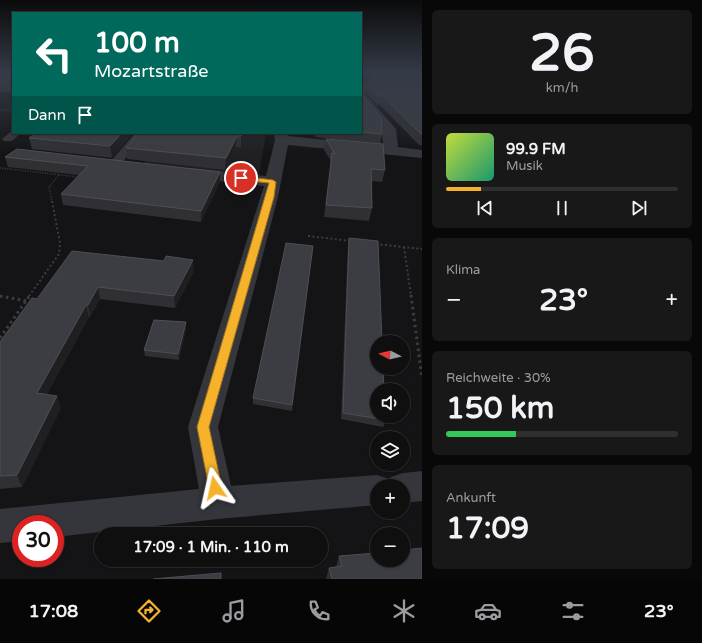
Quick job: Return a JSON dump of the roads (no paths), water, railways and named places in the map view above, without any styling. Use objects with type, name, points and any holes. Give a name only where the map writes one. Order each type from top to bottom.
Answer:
[{"type":"street","points":[[364,100],[389,129],[391,151]]},
{"type":"street","points":[[218,503],[203,427],[270,197],[281,136],[422,154]]},
{"type":"street","points":[[107,164],[130,166]]},
{"type":"street","points":[[178,172],[273,182]]},
{"type":"street","points":[[410,487],[422,486]]},
{"type":"street","points":[[0,526],[218,503],[370,491]]},
{"type":"lane","points":[[107,164],[140,134]]}]
